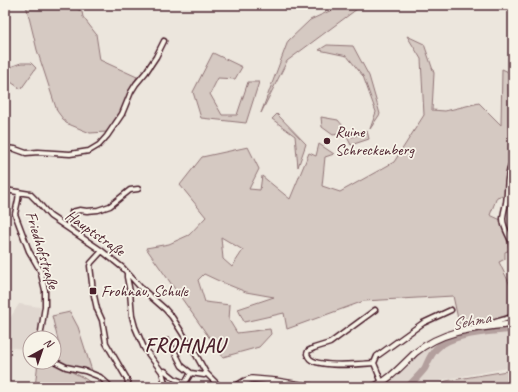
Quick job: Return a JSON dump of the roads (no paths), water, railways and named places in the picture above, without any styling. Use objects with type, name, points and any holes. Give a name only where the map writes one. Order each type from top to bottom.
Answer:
[{"type":"main road","points":[[372,387],[382,383],[431,342],[444,336],[462,330],[513,324]]},
{"type":"main road","points":[[235,387],[245,381],[252,380],[276,384],[313,387]]},
{"type":"street","points":[[5,148],[12,148],[26,153],[38,152],[70,154],[89,151],[99,145],[122,114],[131,92],[153,62],[164,41]]},
{"type":"street","points":[[511,166],[509,170],[508,188],[503,217],[513,252]]},
{"type":"street","points":[[67,227],[73,218],[72,212],[80,210],[98,210],[110,206],[130,190],[138,189]]},
{"type":"street","name":"Hauptstraße","points":[[5,190],[30,194],[50,216],[114,259],[123,268],[127,273],[131,311],[135,327],[144,348],[162,372],[166,387]]},
{"type":"street","name":"Friedhofstraße","points":[[18,192],[15,214],[29,251],[40,270],[45,290],[45,306],[41,330]]},
{"type":"street","points":[[102,251],[90,266],[93,291],[97,309],[102,320],[106,343],[127,379],[129,387]]},
{"type":"street","points":[[127,273],[172,317],[206,373],[220,387]]},
{"type":"street","points":[[374,363],[340,365],[315,362],[310,360],[307,354],[308,351],[314,348],[330,343],[375,310]]},
{"type":"street","points":[[382,383],[374,363],[377,356],[423,323],[451,310]]},
{"type":"street","points":[[487,327],[490,323],[508,319],[513,316]]},
{"type":"street","points":[[163,342],[168,341],[170,343],[182,366],[191,373],[204,375],[206,373]]},
{"type":"street","points":[[62,365],[85,371],[100,377],[111,387]]},
{"type":"street","points":[[162,372],[165,371],[174,379],[185,382],[191,373]]},
{"type":"waterway","name":"Sehma","points":[[408,387],[425,368],[434,351],[443,343],[462,336],[513,329]]},
{"type":"place","name":"Ruine Schreckenberg","points":[[327,141]]},
{"type":"place","name":"Frohnau, Schule","points":[[93,291]]},
{"type":"district","name":"FROHNAU","points":[[185,345]]}]
